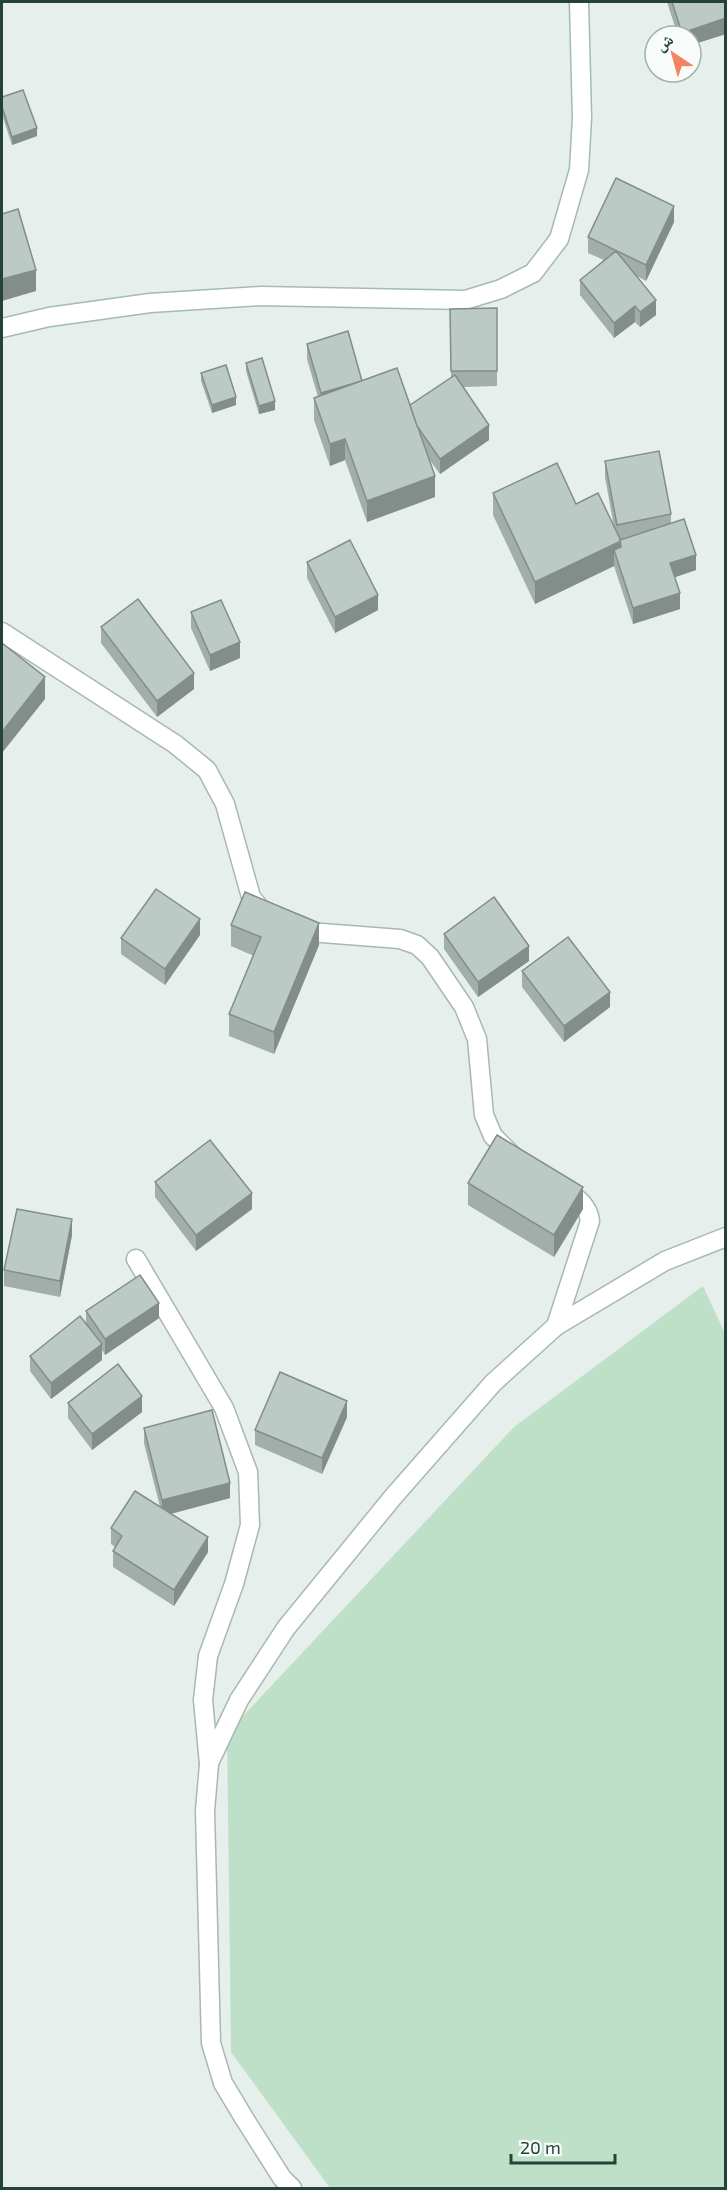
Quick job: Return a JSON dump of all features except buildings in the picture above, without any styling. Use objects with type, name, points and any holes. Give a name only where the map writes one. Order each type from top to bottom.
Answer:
[{"type":"street","points":[[2,328],[49,317],[150,303],[261,296],[465,300],[501,289],[533,273],[559,239],[579,170],[582,118],[579,2]]},
{"type":"street","points":[[2,632],[175,744],[207,770],[225,804],[251,897],[260,910],[278,924],[296,931],[400,939],[417,945],[430,957],[464,1007],[477,1040],[484,1115],[493,1136],[512,1156],[531,1168]]},
{"type":"street","points":[[550,1180],[579,1199],[589,1211],[590,1221],[556,1326]]},
{"type":"street","points":[[209,1764],[239,1700],[286,1628],[393,1497],[493,1383],[556,1326],[665,1260],[726,1237]]},
{"type":"street","points":[[136,1259],[224,1408],[248,1472],[250,1525],[234,1584],[208,1656],[203,1700],[209,1764],[205,1811],[211,2043],[223,2083],[282,2178],[292,2188]]},
{"type":"green space","points":[[703,1286],[726,1336],[725,2188],[330,2188],[231,2052],[227,1733],[514,1427]]}]
